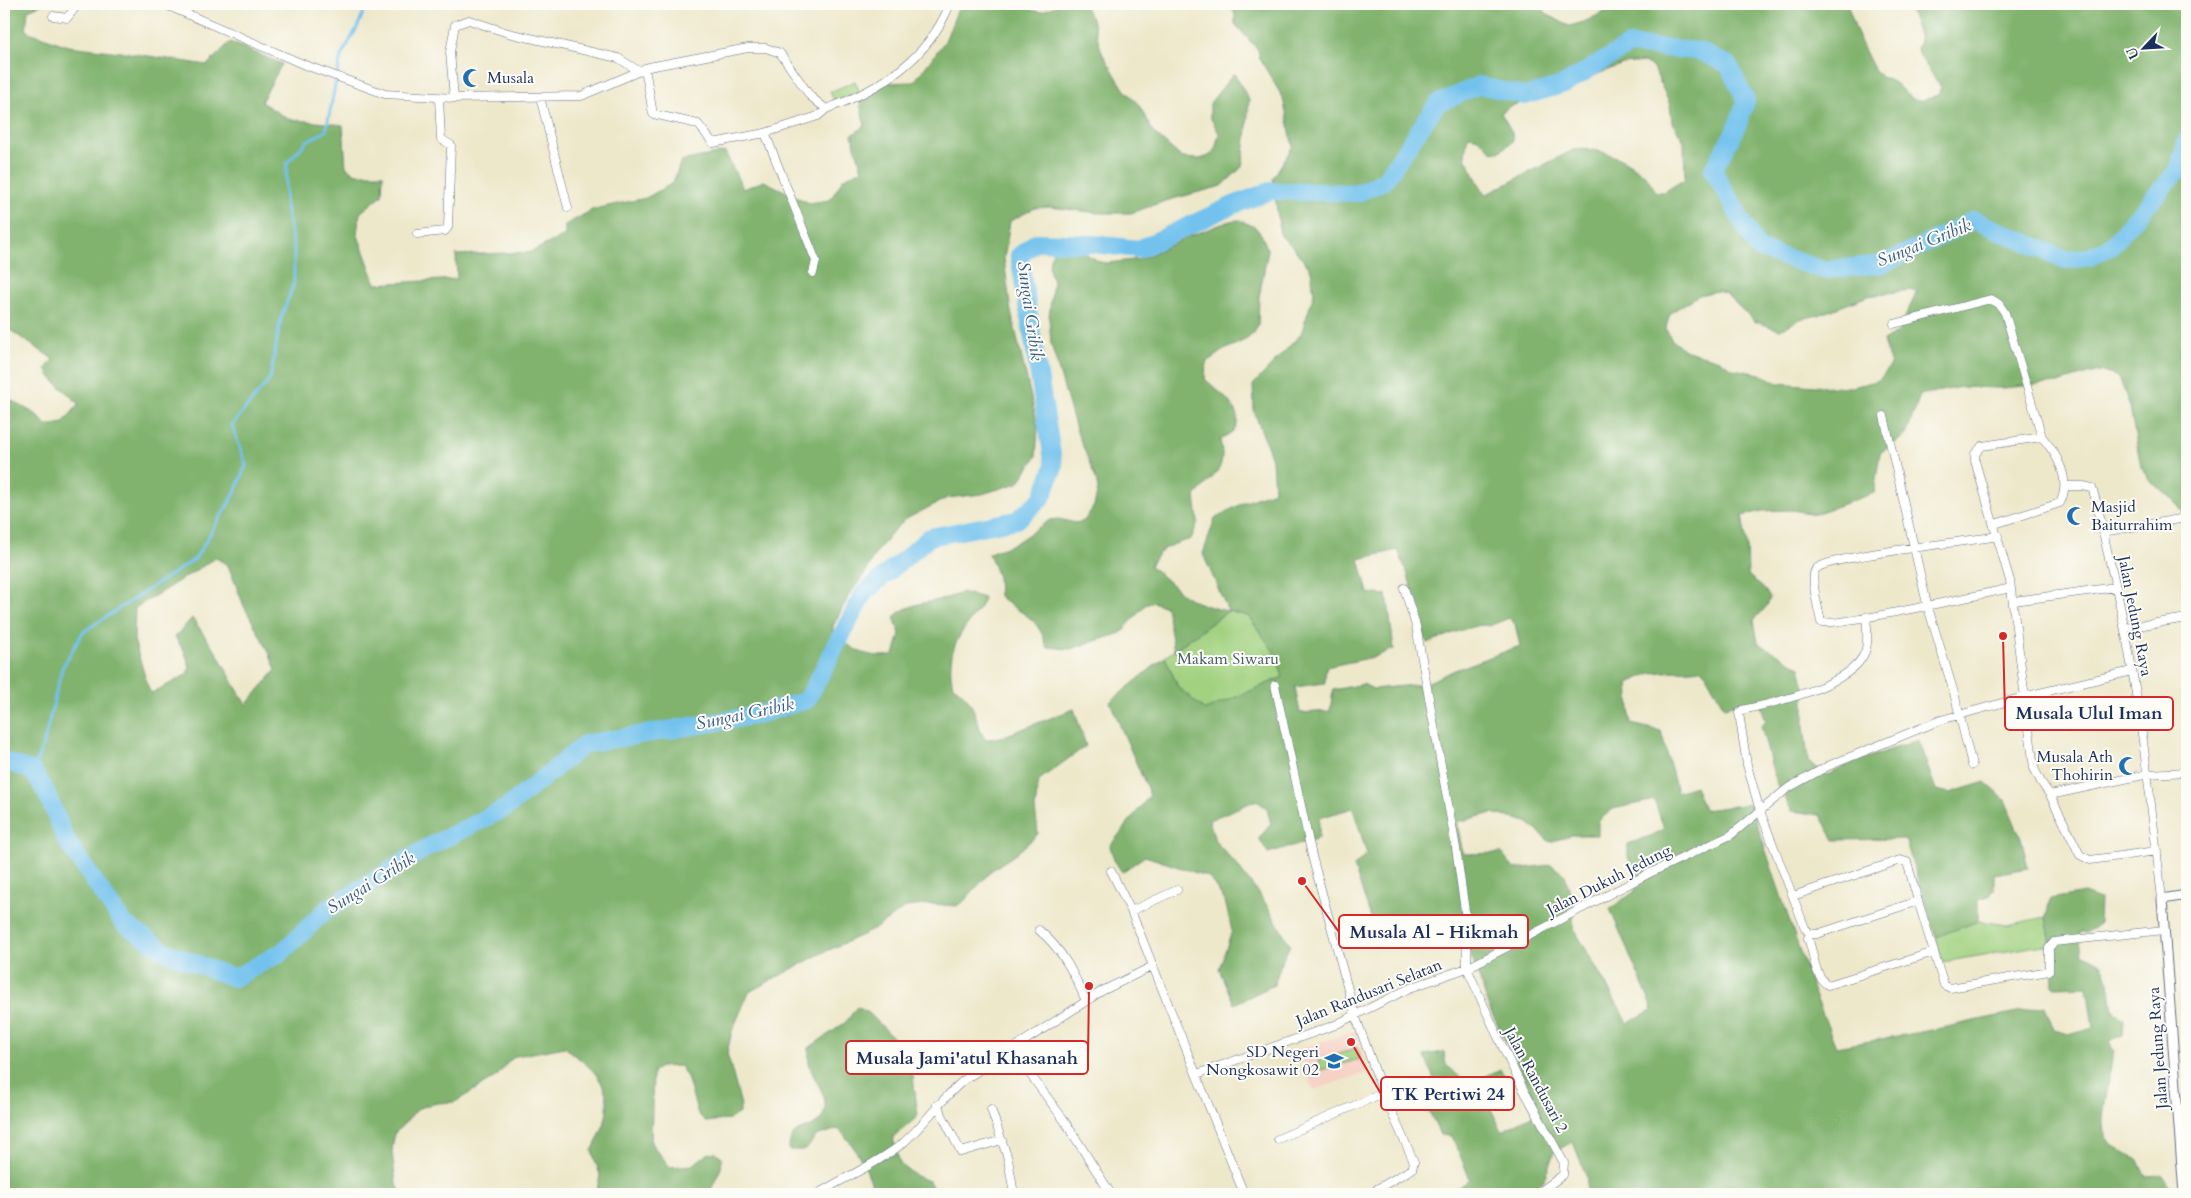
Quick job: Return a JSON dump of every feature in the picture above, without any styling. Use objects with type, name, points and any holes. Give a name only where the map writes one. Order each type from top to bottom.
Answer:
[{"type":"street","points":[[53,16],[67,18],[78,4]]},
{"type":"street","points":[[164,4],[297,61],[385,94],[439,98],[581,96],[642,70],[748,48],[772,49],[780,53],[810,96],[826,109]]},
{"type":"street","points":[[642,70],[652,114],[698,124],[714,143],[765,133],[818,116],[826,109],[874,87],[908,64],[926,47],[940,27],[950,4]]},
{"type":"street","points":[[454,98],[450,52],[455,25],[470,20],[508,33],[618,58],[642,70]]},
{"type":"street","points":[[540,97],[568,208]]},
{"type":"street","points":[[417,234],[445,232],[448,226],[451,145],[441,139],[439,98]]},
{"type":"street","points":[[765,133],[816,261],[813,273]]},
{"type":"street","points":[[1894,324],[1991,299],[1999,304],[2005,314],[2042,437],[2059,459],[2064,486],[2062,500],[2057,506],[1994,524]]},
{"type":"street","points":[[1884,416],[1927,604],[1960,715],[1972,765]]},
{"type":"street","points":[[2042,437],[1982,446],[1974,454],[2012,588],[2027,696],[2034,768],[2050,795],[2076,850],[2084,857],[2090,860],[2157,851]]},
{"type":"street","name":"Jalan Jedung Raya","points":[[2064,486],[2092,488],[2125,628],[2148,774],[2157,851],[2183,1137],[2184,1194]]},
{"type":"street","points":[[2102,532],[2180,519]]},
{"type":"street","points":[[1998,536],[1851,558],[1816,568],[1813,580],[1821,622],[1826,624],[1866,617],[2012,588]]},
{"type":"street","points":[[1404,588],[1416,626],[1456,848],[1467,925],[1468,968]]},
{"type":"street","points":[[2014,601],[2116,588]]},
{"type":"street","points":[[1810,934],[1805,928],[1760,811],[1747,765],[1740,711],[1786,701],[1841,677],[1854,667],[1864,652],[1867,638],[1866,617]]},
{"type":"street","points":[[2125,628],[2187,618]]},
{"type":"street","name":"Jalan Dukuh Jedung","points":[[1468,968],[1650,873],[1717,843],[1738,830],[1788,788],[1828,766],[1919,727],[2027,696],[2132,671]]},
{"type":"street","points":[[1275,685],[1312,856],[1355,1015],[1382,1093],[1414,1164],[1412,1169],[1377,1189],[1376,1194]]},
{"type":"street","points":[[2050,795],[2148,774],[2187,772]]},
{"type":"street","points":[[1793,896],[1900,860],[1907,862],[1944,984],[1950,988],[2049,971],[2049,948],[2054,942],[2164,930]]},
{"type":"street","points":[[1111,871],[1154,966],[1244,1194]]},
{"type":"street","points":[[1131,912],[1177,890]]},
{"type":"street","points":[[2162,899],[2187,895]]},
{"type":"street","points":[[1810,934],[1817,934],[1918,901]]},
{"type":"street","points":[[1039,930],[1050,939],[1064,956],[1086,1001]]},
{"type":"street","points":[[1810,934],[1808,938],[1818,973],[1822,981],[1828,985],[1934,952]]},
{"type":"street","points":[[818,1194],[902,1144],[937,1105],[964,1080],[1119,981],[1154,966]]},
{"type":"street","name":"Jalan Randusari Selatan","points":[[1197,1074],[1335,1025],[1410,988],[1468,968]]},
{"type":"street","name":"Jalan Randusari 2","points":[[1468,968],[1509,1060],[1564,1163],[1563,1175],[1537,1194]]},
{"type":"street","points":[[1012,1050],[1064,1120],[1111,1194]]},
{"type":"street","points":[[1278,1139],[1382,1093]]},
{"type":"street","points":[[937,1105],[961,1152],[1002,1140]]},
{"type":"street","points":[[991,1109],[1002,1140],[1014,1194]]},
{"type":"shaded area","name":"SD Negeri Nongkosawit 02","points":[[1355,1031],[1368,1072],[1313,1090],[1300,1049]]},
{"type":"green space","points":[[4,4],[43,4],[28,10],[26,31],[68,46],[207,65],[230,42],[282,64],[261,102],[288,119],[343,125],[346,167],[356,174],[383,174],[382,195],[360,213],[357,233],[376,284],[457,279],[456,255],[531,252],[565,235],[565,225],[594,209],[646,198],[673,183],[681,161],[725,152],[743,189],[764,181],[809,203],[830,200],[844,178],[862,170],[852,135],[865,126],[860,103],[881,83],[914,82],[945,41],[960,4],[1027,4],[1031,10],[1041,12],[1059,4],[1083,4],[1092,19],[1102,53],[1124,89],[1139,105],[1153,132],[1182,158],[1200,159],[1209,156],[1215,150],[1219,133],[1210,117],[1210,103],[1234,73],[1249,100],[1242,167],[1222,186],[1165,201],[1131,213],[1098,213],[1050,207],[1035,208],[1010,221],[1004,259],[1011,312],[1038,427],[1036,457],[1018,483],[982,494],[947,498],[906,519],[893,531],[875,554],[866,572],[849,595],[833,626],[833,632],[860,652],[875,656],[894,655],[900,634],[894,617],[901,611],[918,604],[954,596],[962,592],[984,598],[980,608],[963,630],[955,645],[951,660],[951,677],[953,686],[961,691],[974,710],[985,740],[1004,736],[1074,709],[1086,746],[1039,780],[1035,808],[1038,834],[1017,853],[992,870],[963,902],[956,906],[933,904],[906,907],[873,930],[818,955],[749,992],[732,1031],[727,1053],[741,1105],[739,1113],[730,1119],[706,1122],[698,1114],[687,1077],[680,1066],[660,1067],[653,1072],[651,1143],[670,1167],[693,1165],[707,1154],[715,1152],[722,1157],[721,1168],[709,1194],[596,1194],[600,1175],[592,1151],[607,1112],[605,1092],[594,1072],[565,1047],[516,1056],[509,1061],[497,1076],[455,1102],[437,1103],[419,1108],[394,1134],[392,1152],[396,1183],[402,1194],[4,1194],[4,413],[6,410],[4,409],[4,396],[37,415],[47,426],[63,423],[79,404],[51,378],[46,369],[53,359],[4,326]],"holes":[[[216,558],[228,565],[244,606],[269,652],[276,670],[246,705],[217,653],[192,618],[175,637],[185,653],[190,668],[186,675],[152,693],[149,690],[134,640],[135,608]]]},
{"type":"green space","points":[[1231,4],[1536,4],[1550,16],[1569,26],[1584,22],[1610,9],[1636,4],[1847,4],[1861,43],[1874,69],[1881,77],[1893,82],[1909,97],[1920,100],[1938,95],[1941,87],[1917,49],[1920,40],[1908,4],[2187,4],[2187,518],[2173,499],[2151,482],[2141,467],[2130,407],[2121,382],[2116,376],[2099,371],[2058,383],[2002,388],[1961,387],[1920,395],[1906,435],[1880,453],[1874,493],[1815,514],[1792,510],[1762,511],[1742,516],[1747,545],[1748,575],[1765,590],[1770,598],[1767,606],[1754,620],[1758,643],[1800,667],[1804,684],[1804,725],[1808,761],[1827,775],[1858,761],[1918,740],[1936,790],[1950,793],[1985,782],[2005,800],[2022,841],[2028,868],[1994,874],[1994,889],[1989,897],[1978,900],[1978,921],[1936,937],[1905,839],[1834,840],[1820,815],[1792,811],[1776,783],[1761,726],[1766,720],[1760,704],[1741,703],[1724,707],[1703,669],[1651,673],[1628,683],[1631,724],[1661,731],[1677,792],[1695,786],[1704,810],[1750,804],[1813,990],[1836,1047],[1932,1030],[2045,1006],[2054,1030],[2069,1034],[2093,1027],[2087,986],[2053,987],[2052,948],[2046,917],[2050,899],[2084,893],[2100,899],[2099,923],[2088,933],[2079,932],[2082,954],[2102,964],[2109,982],[2113,1011],[2124,1019],[2123,1036],[2109,1041],[2114,1052],[2104,1111],[2104,1130],[2107,1138],[2113,1145],[2137,1158],[2145,1176],[2163,1175],[2175,1194],[1586,1194],[1587,1178],[1573,1142],[1554,1152],[1544,1180],[1527,1194],[1451,1194],[1470,1179],[1452,1136],[1440,1135],[1420,1091],[1434,1079],[1424,1055],[1444,1052],[1446,1065],[1464,1081],[1471,1084],[1500,1069],[1511,1088],[1488,1103],[1502,1131],[1541,1111],[1491,1012],[1470,951],[1454,941],[1445,932],[1427,936],[1393,939],[1373,924],[1354,866],[1367,854],[1353,808],[1319,818],[1319,838],[1268,853],[1259,838],[1271,824],[1267,809],[1257,800],[1209,820],[1215,841],[1236,864],[1266,904],[1290,945],[1281,963],[1274,985],[1234,1004],[1219,969],[1232,931],[1225,901],[1209,877],[1145,856],[1122,872],[1114,860],[1110,846],[1150,795],[1110,702],[1165,657],[1178,687],[1205,710],[1283,677],[1276,654],[1248,616],[1228,611],[1203,554],[1215,518],[1243,503],[1274,491],[1272,459],[1254,411],[1253,385],[1301,334],[1314,294],[1311,270],[1292,246],[1280,235],[1273,178],[1293,146],[1283,98],[1260,59],[1258,50],[1235,24],[1235,15]],"holes":[[[1644,62],[1651,66],[1656,73],[1670,105],[1672,122],[1684,141],[1685,179],[1664,192],[1656,192],[1648,179],[1627,163],[1609,154],[1582,149],[1573,150],[1485,195],[1465,157],[1467,139],[1470,136],[1478,138],[1491,151],[1499,152],[1513,141],[1512,132],[1501,113],[1510,106],[1530,101],[1623,64]],[[1909,290],[1917,292],[1898,332],[1883,341],[1891,365],[1879,380],[1853,387],[1778,383],[1760,374],[1733,369],[1719,360],[1684,350],[1671,339],[1666,328],[1670,313],[1699,295],[1717,291],[1726,294],[1754,321],[1780,330],[1800,319],[1819,315],[1868,296]],[[1398,550],[1408,575],[1427,643],[1468,628],[1489,626],[1509,618],[1515,624],[1520,646],[1455,670],[1424,684],[1373,689],[1363,684],[1333,690],[1330,711],[1300,713],[1295,687],[1325,683],[1326,667],[1374,657],[1394,649],[1387,595],[1368,593],[1359,559]],[[1654,800],[1664,828],[1653,835],[1628,844],[1628,857],[1639,882],[1634,892],[1610,909],[1653,1009],[1628,1023],[1573,927],[1574,906],[1565,875],[1551,865],[1514,869],[1502,853],[1463,854],[1457,822],[1492,813],[1527,822],[1550,842],[1572,835],[1598,835],[1598,821],[1613,809]]]},
{"type":"green space","points":[[855,81],[860,93],[836,104],[830,92]]},
{"type":"green space","points":[[1239,220],[1255,227],[1261,234],[1268,250],[1259,297],[1258,325],[1254,333],[1247,339],[1222,351],[1206,363],[1205,379],[1223,395],[1234,409],[1237,424],[1233,431],[1220,440],[1222,459],[1218,471],[1195,496],[1198,522],[1191,539],[1172,545],[1162,551],[1150,566],[1184,595],[1202,604],[1228,611],[1174,650],[1166,607],[1153,602],[1145,605],[1121,633],[1070,649],[1047,647],[1043,636],[1033,621],[999,596],[998,577],[989,553],[1014,544],[1050,520],[1059,519],[1076,523],[1084,521],[1094,506],[1098,489],[1096,479],[1076,429],[1051,344],[1049,317],[1053,282],[1049,269],[1050,258],[1054,250],[1063,248],[1083,252],[1100,262],[1108,263],[1141,259],[1190,236],[1230,221]]},
{"type":"green space","name":"Makam Siwaru","points":[[1228,611],[1248,616],[1276,654],[1283,677],[1205,711],[1178,687],[1165,657]]},
{"type":"green space","points":[[2046,917],[2052,948],[2043,945],[1943,962],[1936,937],[1978,921],[2007,925]]},
{"type":"green space","points":[[857,1007],[869,1013],[901,1045],[921,1048],[923,1057],[912,1068],[918,1116],[893,1138],[900,1164],[916,1176],[929,1181],[936,1194],[875,1194],[861,1159],[850,1142],[838,1129],[816,1136],[806,1150],[789,1150],[793,1135],[797,1131],[814,1125],[819,1121],[825,1109],[824,1097],[809,1065],[809,1048],[846,1022]]},
{"type":"green space","points":[[1357,1048],[1360,1059],[1321,1070],[1318,1060]]},
{"type":"waterway","points":[[33,771],[44,742],[62,668],[83,632],[195,559],[235,493],[246,465],[232,425],[270,379],[281,318],[294,283],[294,249],[285,201],[287,163],[307,141],[326,131],[341,56],[357,28],[367,4]]},
{"type":"waterway","name":"Sungai Gribik","points":[[4,761],[33,771],[46,792],[66,840],[123,923],[166,952],[234,978],[282,952],[326,910],[428,847],[506,808],[585,744],[758,715],[807,700],[864,593],[930,537],[1017,520],[1042,498],[1054,466],[1019,256],[1036,242],[1093,244],[1139,249],[1231,206],[1270,191],[1358,193],[1384,181],[1437,104],[1479,85],[1525,96],[1565,84],[1629,45],[1699,51],[1729,65],[1746,101],[1736,129],[1713,170],[1758,249],[1824,270],[1883,264],[1974,220],[2066,260],[2090,257],[2111,246],[2178,170],[2187,140]]},
{"type":"place","name":"Musala","points":[[472,78]]},
{"type":"place","name":"Masjid Baiturrahim","points":[[2076,516]]},
{"type":"place","name":"Musala Ulul Iman","points":[[2003,636]]},
{"type":"place","name":"Musala Ath Thohirin","points":[[2128,766]]},
{"type":"place","name":"Musala Al - Hikmah","points":[[1302,881]]},
{"type":"place","name":"Musala Jami'atul Khasanah","points":[[1089,986]]},
{"type":"place","name":"TK Pertiwi 24","points":[[1351,1042]]},
{"type":"place","name":"SD Negeri Nongkosawit 02","points":[[1334,1061]]}]
